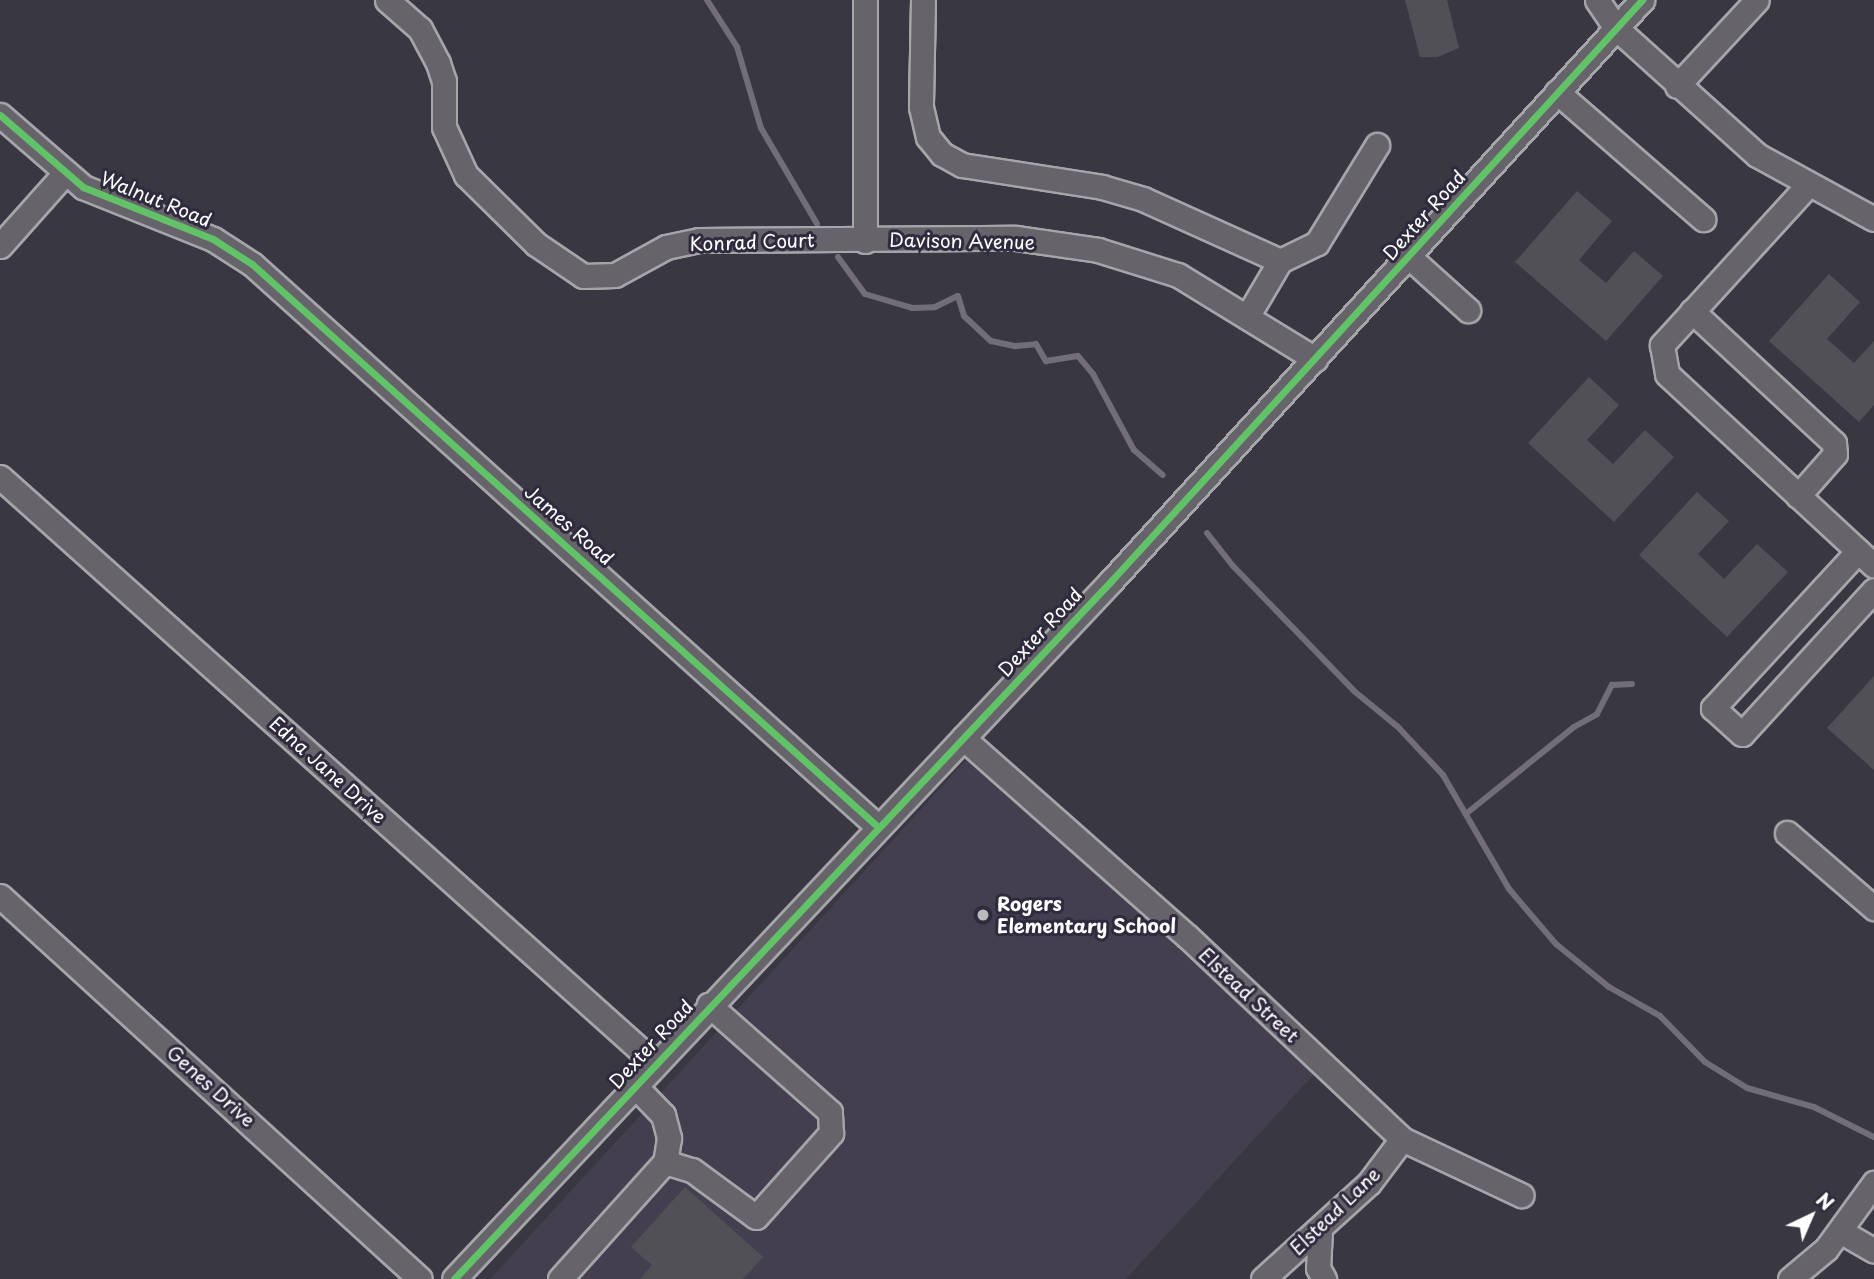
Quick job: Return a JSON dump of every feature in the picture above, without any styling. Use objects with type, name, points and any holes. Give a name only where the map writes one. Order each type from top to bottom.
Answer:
[{"type":"street","name":"Konrad Court","points":[[387,0],[420,29],[438,63],[444,81],[444,127],[466,175],[562,265],[599,278],[630,268],[666,247],[699,240],[864,240]]},
{"type":"street","name":"Davison Avenue","points":[[864,0],[864,240],[1016,238],[1098,250],[1178,275],[1315,359]]},
{"type":"street","points":[[923,0],[921,107],[928,137],[942,154],[962,165],[1102,187],[1143,199],[1280,261]]},
{"type":"street","points":[[1597,0],[1616,28],[1677,86],[1757,155],[1874,219]]},
{"type":"street","name":"Dexter Road","points":[[454,1279],[877,826],[963,738],[1315,359],[1642,0]]},
{"type":"street","points":[[1677,86],[1757,0]]},
{"type":"street","points":[[1557,92],[1703,219]]},
{"type":"street","points":[[0,115],[65,173],[0,246]]},
{"type":"street","points":[[1247,317],[1280,261],[1317,243],[1377,145]]},
{"type":"street","name":"Walnut Road","points":[[65,173],[83,187],[213,239],[236,254]]},
{"type":"street","points":[[1808,184],[1662,345],[1667,373],[1866,559],[1713,708],[1742,734],[1874,590]]},
{"type":"street","name":"James Road","points":[[236,254],[312,315],[877,826]]},
{"type":"street","points":[[1408,256],[1468,310]]},
{"type":"street","points":[[1692,311],[1833,443],[1835,454],[1798,496]]},
{"type":"street","name":"Edna Jane Drive","points":[[0,477],[655,1063]]},
{"type":"street","name":"Elstead Street","points":[[963,738],[1188,937],[1402,1139],[1521,1195]]},
{"type":"street","points":[[1787,833],[1874,908]]},
{"type":"street","name":"Genes Drive","points":[[0,896],[421,1279]]},
{"type":"street","points":[[665,1162],[692,1170],[756,1217],[831,1133],[830,1112],[709,1005]]},
{"type":"street","points":[[560,1279],[665,1162],[669,1138],[663,1115],[634,1085]]},
{"type":"street","name":"Elstead Lane","points":[[1263,1279],[1320,1231],[1369,1183],[1402,1139]]},
{"type":"street","points":[[1790,1279],[1826,1249],[1870,1198]]},
{"type":"street","points":[[1320,1231],[1318,1268],[1324,1279]]},
{"type":"street","points":[[1840,1231],[1874,1251]]},
{"type":"shaded area","name":"Rogers Elementary School","points":[[968,758],[1316,1072],[1126,1279],[490,1279]]},
{"type":"building","points":[[1405,0],[1447,0],[1459,48],[1438,57],[1420,57]]},
{"type":"building","points":[[1577,191],[1612,221],[1579,260],[1606,283],[1634,251],[1663,276],[1606,341],[1515,262]]},
{"type":"building","points":[[1829,274],[1860,302],[1827,339],[1854,363],[1874,341],[1874,405],[1859,422],[1769,341]]},
{"type":"building","points":[[1589,377],[1619,405],[1587,440],[1613,464],[1645,430],[1674,457],[1614,522],[1528,443]]},
{"type":"building","points":[[1697,492],[1729,521],[1698,554],[1724,579],[1757,544],[1788,572],[1727,637],[1639,555]]},
{"type":"building","points":[[1874,676],[1874,770],[1827,728]]},
{"type":"building","points":[[685,1187],[763,1257],[743,1279],[640,1279],[652,1265],[631,1247]]},
{"type":"waterway","points":[[707,0],[737,47],[761,128],[817,224]]},
{"type":"waterway","points":[[838,257],[865,294],[912,308],[935,307],[958,296],[964,316],[991,341],[1015,346],[1036,344],[1046,361],[1078,356],[1093,374],[1134,450],[1163,475]]},
{"type":"waterway","points":[[1207,533],[1233,566],[1354,691],[1398,727],[1443,775],[1509,889],[1556,944],[1609,987],[1660,1016],[1705,1062],[1747,1088],[1814,1107],[1874,1137]]},
{"type":"waterway","points":[[1467,813],[1574,727],[1597,714],[1612,685],[1632,684]]},
{"type":"cycle path","points":[[454,1279],[1112,580],[1642,0]]},
{"type":"cycle path","points":[[0,115],[83,187],[213,239],[252,264],[877,826]]},
{"type":"place","name":"Rogers Elementary School","points":[[983,915]]}]
